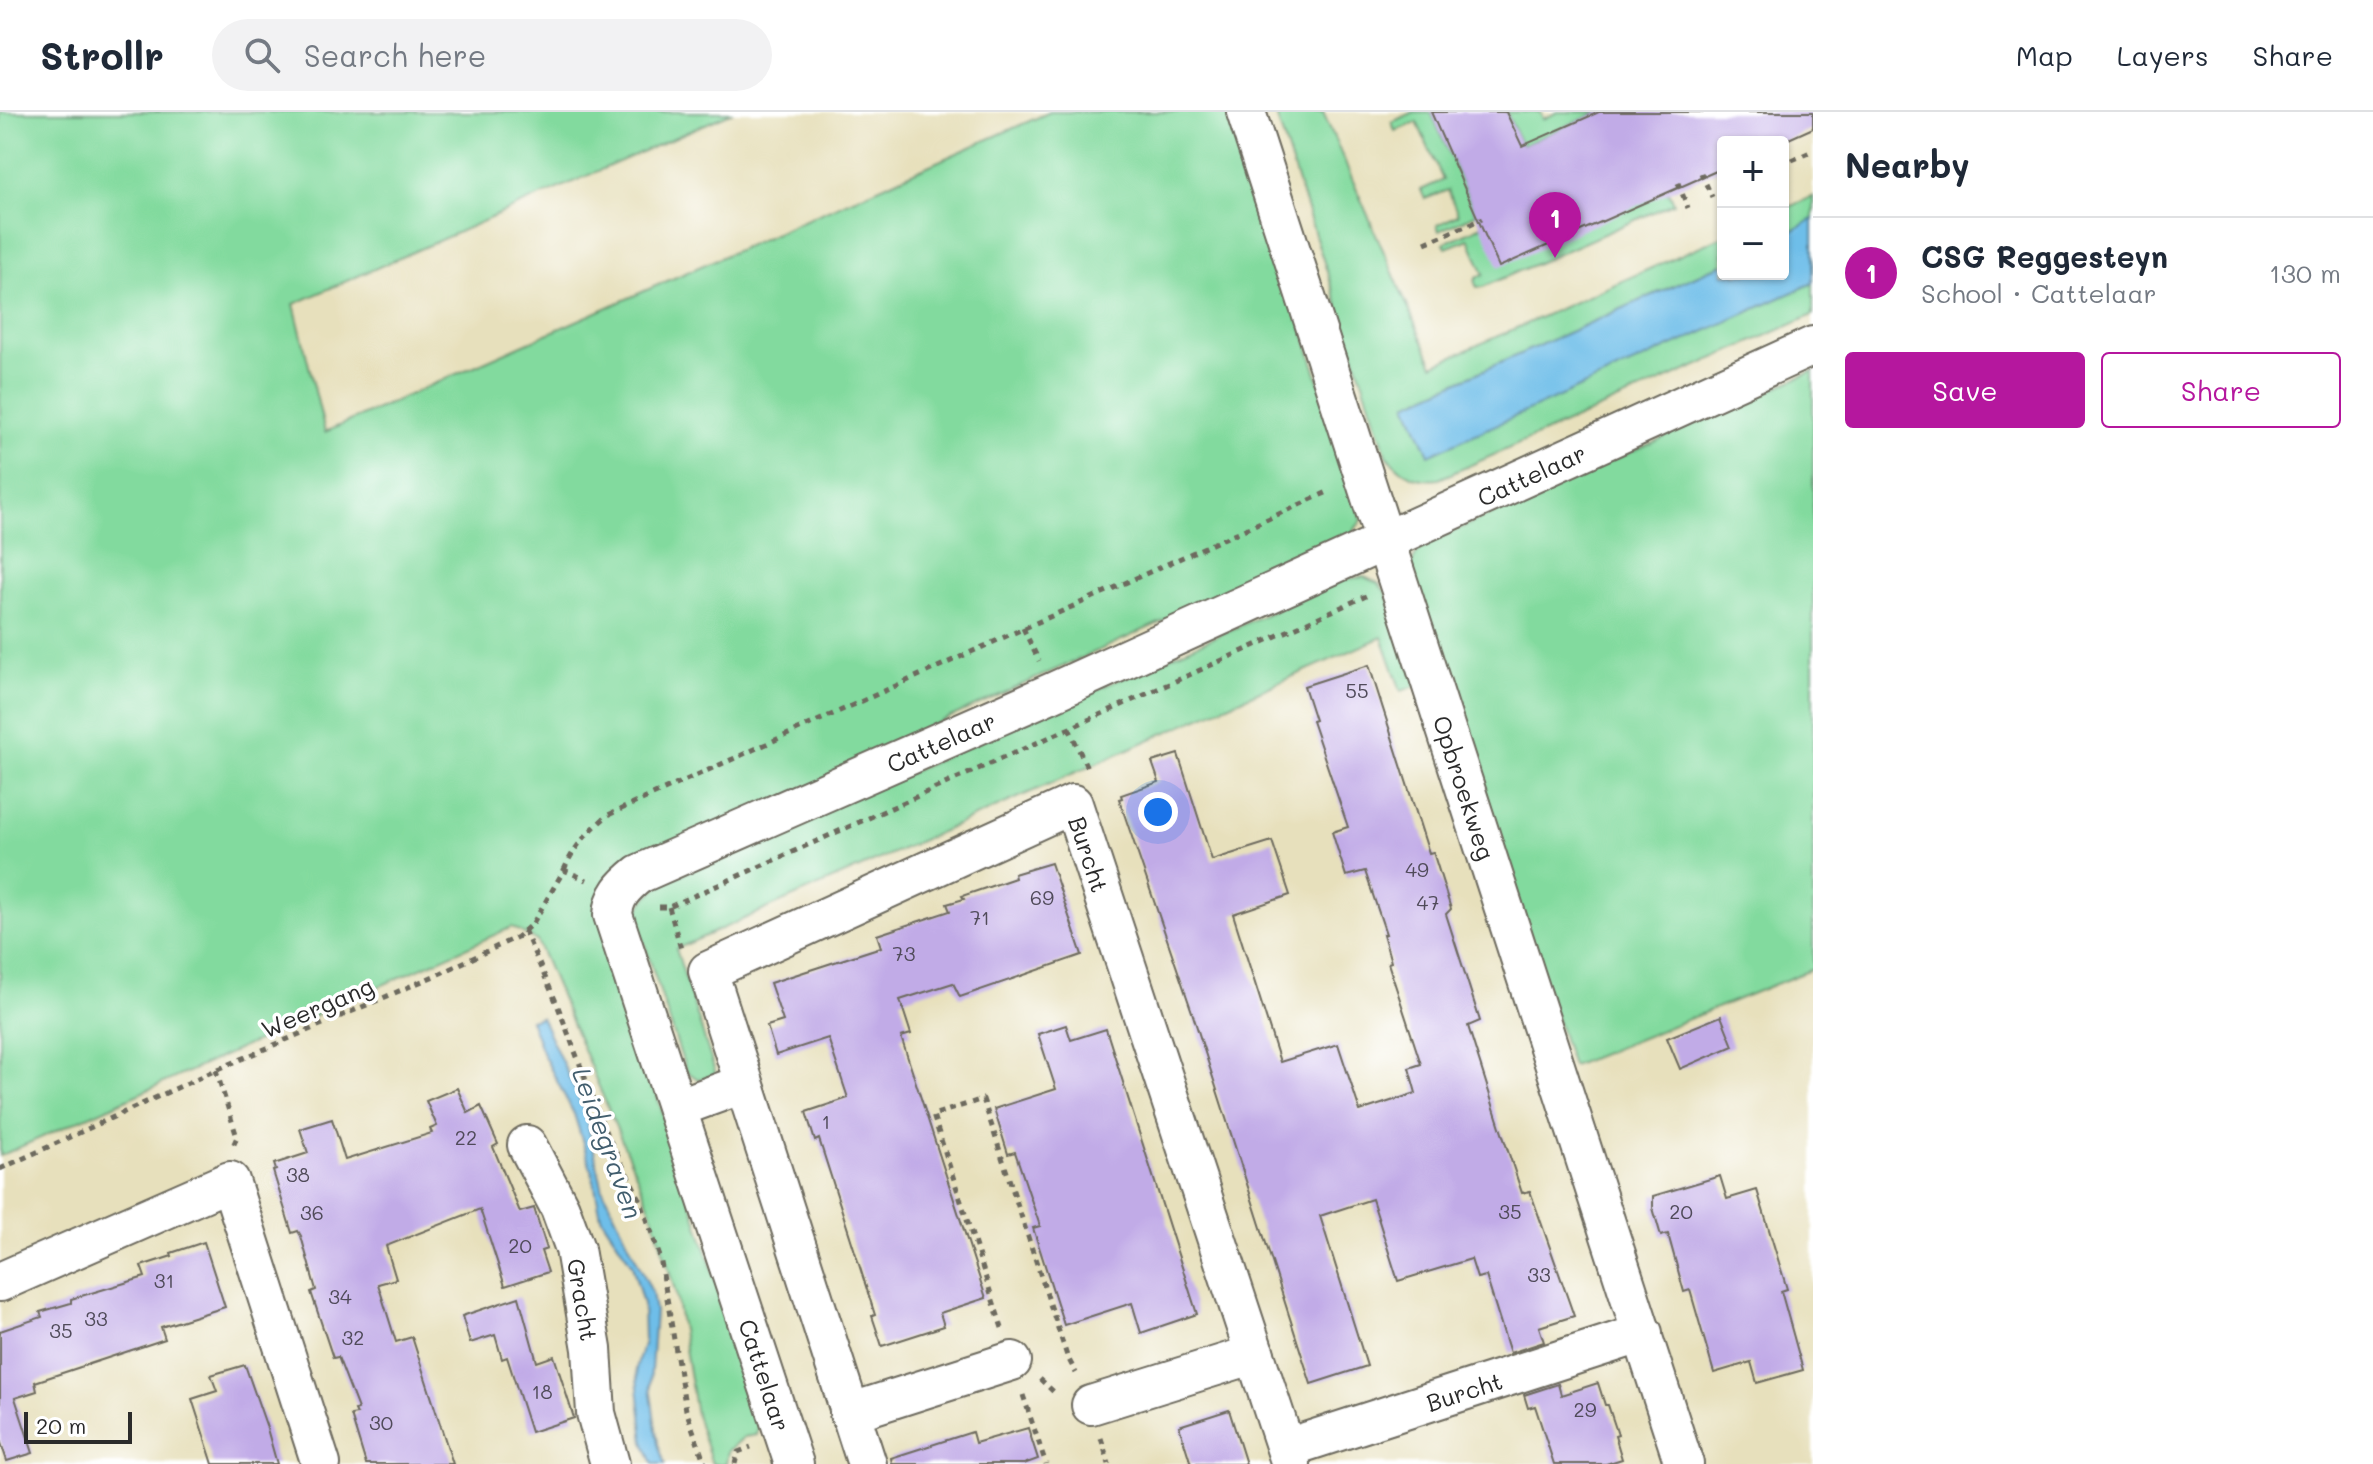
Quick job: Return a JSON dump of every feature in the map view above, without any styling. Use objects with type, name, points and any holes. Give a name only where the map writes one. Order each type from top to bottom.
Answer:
[{"type":"street","name":"Opbroekweg","points":[[1246,112],[1684,1464]]},
{"type":"street","name":"Cattelaar","points":[[794,1464],[613,915],[614,903],[628,883],[639,874],[1053,692],[1813,346]]},
{"type":"street","name":"Burcht","points":[[867,1464],[708,971],[1073,804],[1289,1456],[1643,1333]]},
{"type":"street","points":[[677,1108],[743,1084]]},
{"type":"street","name":"Gracht","points":[[527,1145],[560,1208],[575,1249],[592,1349],[596,1413],[610,1464]]},
{"type":"street","points":[[0,1282],[230,1181],[321,1464]]},
{"type":"street","points":[[1091,1405],[1255,1354]]},
{"type":"street","points":[[849,1413],[1012,1361]]},
{"type":"path","points":[[1792,160],[1813,151]]},
{"type":"path","points":[[1701,173],[1712,197]]},
{"type":"path","points":[[1678,183],[1688,208]]},
{"type":"path","points":[[1425,243],[1482,219]]},
{"type":"path","points":[[618,895],[564,870],[584,835],[608,815],[1364,475]]},
{"type":"path","points":[[1053,692],[1092,779],[1073,804]]},
{"type":"path","name":"Weergang","points":[[0,1169],[517,937],[533,923],[564,870]]},
{"type":"path","points":[[524,930],[557,1004],[606,1133],[640,1199],[650,1228],[662,1269],[686,1410],[705,1464]]},
{"type":"path","points":[[216,1070],[237,1137],[226,1164],[230,1181]]},
{"type":"path","points":[[1046,1464],[933,1115],[983,1099],[1067,1356],[1091,1405],[1109,1464]]},
{"type":"path","points":[[1012,1361],[1021,1360],[1070,1408],[1091,1405]]},
{"type":"green space","points":[[0,112],[733,112],[294,304],[325,432],[1050,112],[1236,112],[1362,520],[1348,538],[924,729],[596,903],[760,1420],[756,1435],[744,1437],[728,1451],[726,1464],[712,1464],[696,1415],[676,1294],[650,1207],[537,941],[512,927],[0,1156]]},
{"type":"green space","points":[[1275,112],[1323,112],[1433,365],[1717,239],[1717,267],[1407,404],[1429,454],[1813,283],[1813,315],[1439,479],[1410,475],[1387,456]]},
{"type":"green space","points":[[1413,112],[1431,112],[1476,214],[1439,231],[1437,225],[1458,215],[1448,190],[1425,199],[1421,190],[1443,180],[1417,122],[1395,131],[1392,122]]},
{"type":"green space","points":[[1506,112],[1540,112],[1543,119],[1558,112],[1599,112],[1522,146]]},
{"type":"green space","points":[[1669,192],[1674,203],[1483,287],[1477,287],[1475,283],[1476,278],[1484,274],[1469,239],[1446,248],[1444,243],[1482,226]]},
{"type":"green space","points":[[1813,196],[1813,219],[1789,233],[1789,207]]},
{"type":"green space","points":[[1813,371],[1813,969],[1572,1066],[1410,571],[1413,562],[1429,542]]},
{"type":"green space","points":[[1364,577],[1378,583],[1386,592],[1422,684],[1401,691],[1382,637],[676,949],[716,1075],[698,1079],[686,1071],[637,921],[641,906],[654,890],[673,878],[1345,579]]},
{"type":"water","points":[[1813,219],[1813,283],[1429,455],[1407,404],[1717,267],[1717,280],[1789,280],[1789,233]]},
{"type":"water","points":[[541,1017],[585,1111],[603,1190],[652,1292],[655,1311],[650,1386],[658,1444],[665,1464],[653,1464],[644,1442],[636,1369],[644,1341],[643,1304],[632,1265],[601,1217],[592,1172],[574,1114],[543,1054],[530,1020]]},
{"type":"building","points":[[1431,112],[1506,112],[1522,146],[1599,112],[1813,112],[1813,128],[1789,139],[1789,136],[1717,136],[1717,171],[1499,267]]},
{"type":"building","points":[[1369,665],[1429,853],[1433,852],[1451,909],[1446,914],[1480,1021],[1468,1026],[1522,1193],[1530,1191],[1574,1316],[1539,1327],[1544,1342],[1510,1353],[1486,1276],[1477,1278],[1471,1259],[1398,1281],[1372,1199],[1320,1216],[1367,1366],[1311,1384],[1192,1012],[1119,799],[1121,795],[1159,782],[1152,762],[1178,754],[1212,860],[1272,841],[1290,895],[1233,914],[1280,1062],[1338,1044],[1360,1111],[1416,1093],[1409,1068],[1421,1064],[1388,963],[1391,962],[1383,934],[1386,934],[1365,871],[1346,876],[1332,832],[1348,827],[1312,721],[1315,720],[1304,686]]},
{"type":"building","points":[[1051,863],[1082,955],[960,997],[953,983],[900,1000],[911,1034],[901,1037],[986,1298],[940,1313],[944,1326],[882,1346],[819,1139],[815,1141],[806,1112],[848,1098],[828,1038],[776,1055],[767,1026],[783,1021],[770,983],[881,947],[877,935],[950,911],[947,904],[964,899],[962,896],[1015,878],[1014,874]]},
{"type":"building","points":[[1721,1016],[1733,1046],[1680,1069],[1667,1038]]},
{"type":"building","points":[[1066,1025],[1071,1040],[1106,1029],[1197,1314],[1141,1333],[1132,1303],[1064,1325],[1033,1228],[1040,1226],[1015,1152],[1008,1154],[994,1109],[1056,1089],[1038,1034]]},
{"type":"building","points":[[457,1088],[468,1113],[481,1106],[498,1144],[493,1147],[520,1212],[534,1208],[547,1249],[541,1251],[548,1272],[505,1286],[480,1209],[386,1246],[396,1279],[378,1284],[396,1342],[412,1337],[453,1464],[366,1464],[351,1415],[357,1414],[355,1410],[358,1409],[338,1357],[333,1358],[311,1292],[316,1290],[301,1236],[298,1231],[292,1233],[273,1171],[276,1170],[274,1164],[308,1153],[300,1129],[332,1119],[345,1160],[432,1133],[430,1129],[437,1126],[426,1101]]},
{"type":"building","points":[[1720,1176],[1727,1199],[1757,1190],[1787,1289],[1781,1291],[1803,1370],[1757,1383],[1751,1362],[1714,1373],[1690,1290],[1684,1292],[1668,1234],[1661,1236],[1653,1196]]},
{"type":"building","points":[[204,1242],[225,1307],[161,1327],[165,1339],[35,1382],[37,1391],[15,1398],[33,1453],[7,1461],[0,1440],[0,1331],[42,1317],[40,1312],[71,1303],[71,1299],[145,1277],[141,1266]]},
{"type":"building","points":[[519,1297],[537,1362],[554,1356],[574,1418],[531,1432],[507,1357],[502,1359],[495,1335],[470,1343],[462,1316]]},
{"type":"building","points":[[245,1365],[277,1464],[213,1464],[192,1399],[217,1391],[211,1375]]},
{"type":"building","points":[[1598,1383],[1618,1435],[1615,1436],[1622,1459],[1606,1464],[1554,1464],[1535,1406],[1528,1408],[1524,1395],[1558,1384],[1561,1395]]},
{"type":"building","points":[[1229,1410],[1246,1464],[1191,1464],[1179,1426]]},
{"type":"building","points":[[1028,1428],[1038,1459],[1024,1464],[892,1464],[891,1458],[972,1432],[975,1443]]},
{"type":"place","name":"CSG Reggesteyn","points":[[1555,258]]},
{"type":"water label","name":"Leidegraven","points":[[608,1143]]}]
